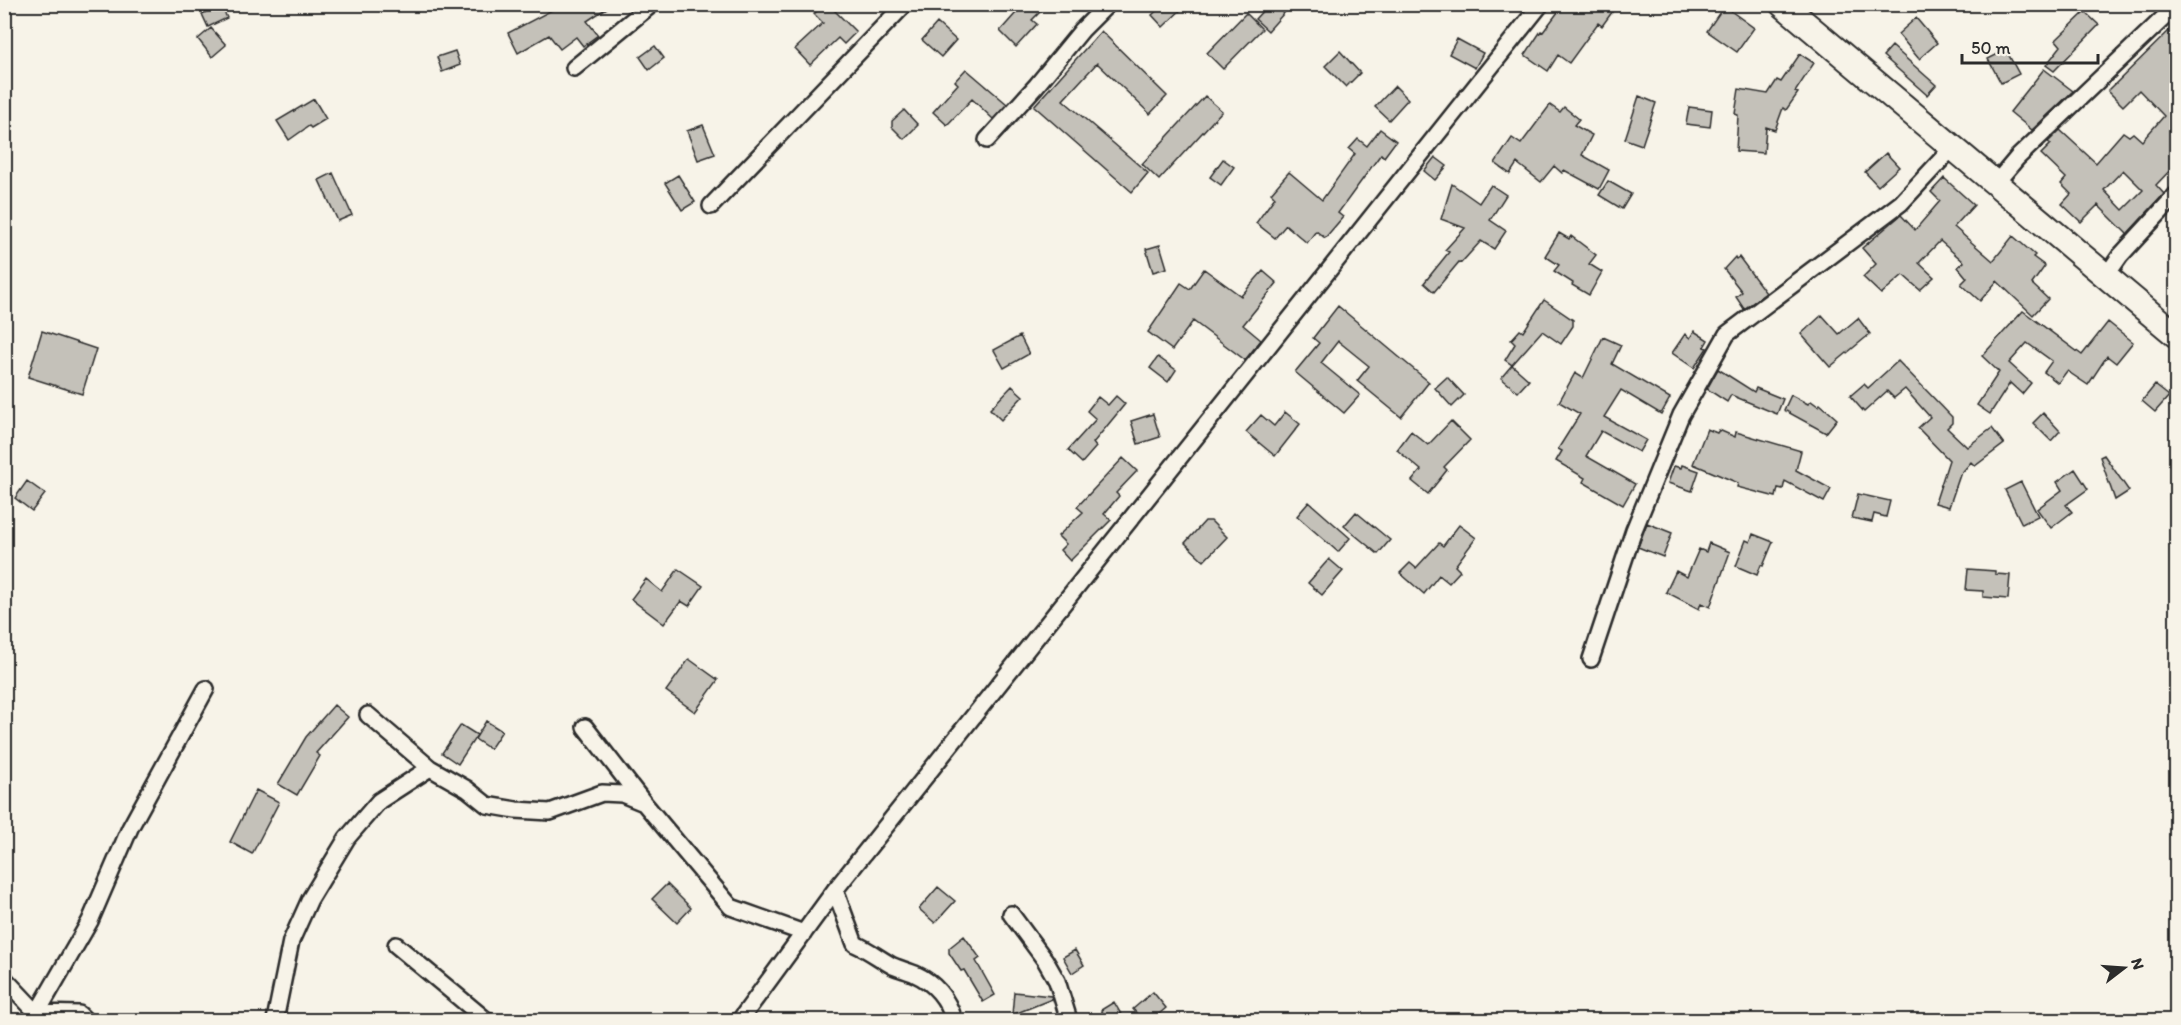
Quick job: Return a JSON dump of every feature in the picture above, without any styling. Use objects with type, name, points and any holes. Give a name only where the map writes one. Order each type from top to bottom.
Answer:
[{"type":"highway","points":[[1782,4],[2176,336]]},
{"type":"street","points":[[574,68],[652,4]]},
{"type":"street","points":[[711,206],[905,4]]},
{"type":"street","points":[[987,140],[1082,30],[1108,4]]},
{"type":"street","points":[[740,1020],[835,890],[1541,4]]},
{"type":"street","points":[[1996,183],[2017,158],[2176,6]]},
{"type":"street","points":[[1591,659],[1634,530],[1681,414],[1727,334],[1901,203],[1953,147]]},
{"type":"street","points":[[2106,276],[2120,256],[2176,195]]},
{"type":"street","points":[[34,1016],[90,921],[130,828],[206,689]]},
{"type":"street","points":[[368,715],[430,768],[467,789],[487,805],[550,812],[602,794],[622,794],[644,803]]},
{"type":"street","points":[[585,727],[644,803],[731,907],[804,933]]},
{"type":"street","points":[[275,1020],[291,941],[310,899],[347,838],[379,801],[430,768]]},
{"type":"street","points":[[835,890],[855,944],[870,950],[892,966],[931,983],[939,991],[954,1020]]},
{"type":"street","points":[[1011,914],[1045,960],[1057,981],[1069,1020]]},
{"type":"street","points":[[396,945],[486,1020]]},
{"type":"street","points":[[4,978],[34,1016]]},
{"type":"street","points":[[34,1016],[79,1014],[85,1020]]},
{"type":"building","points":[[551,4],[613,4],[587,21],[598,35],[583,46],[576,37],[560,49],[549,35],[518,53],[508,33],[554,9]]},
{"type":"building","points":[[824,4],[828,4],[856,32],[844,44],[838,38],[810,65],[795,49],[823,23],[814,14]]},
{"type":"building","points":[[1024,4],[1048,4],[1032,20],[1037,24],[1016,47],[1000,31]]},
{"type":"building","points":[[1164,4],[1187,4],[1163,27],[1152,15]]},
{"type":"building","points":[[1269,4],[1292,4],[1268,31],[1255,19]]},
{"type":"building","points":[[1564,4],[1618,4],[1602,26],[1598,23],[1569,63],[1558,55],[1548,71],[1525,55],[1541,31],[1543,32]]},
{"type":"building","points":[[221,5],[227,18],[208,27],[202,14]]},
{"type":"building","points":[[1724,6],[1754,28],[1737,52],[1707,31]]},
{"type":"building","points":[[2085,12],[2099,25],[2054,71],[2046,65],[2061,46],[2056,40]]},
{"type":"building","points":[[1246,13],[1262,29],[1223,69],[1207,53]]},
{"type":"building","points":[[1916,18],[1937,43],[1919,59],[1898,34]]},
{"type":"building","points":[[937,23],[956,40],[941,57],[922,40]]},
{"type":"building","points":[[2176,24],[2176,164],[2156,185],[2164,194],[2127,234],[2098,205],[2081,222],[2062,204],[2071,194],[2061,184],[2066,178],[2041,154],[2051,144],[2048,142],[2060,130],[2096,163],[2123,132],[2129,136],[2133,133],[2142,141],[2164,116],[2139,90],[2123,106],[2108,91]],"holes":[[[2123,170],[2143,190],[2123,210],[2104,190]]]},
{"type":"building","points":[[211,28],[226,45],[212,57],[198,39]]},
{"type":"building","points":[[1101,31],[1167,96],[1150,114],[1097,63],[1063,100],[1148,173],[1132,192],[1034,106]]},
{"type":"building","points":[[1457,39],[1483,53],[1475,68],[1449,54]]},
{"type":"building","points":[[655,46],[664,58],[649,70],[640,57]]},
{"type":"building","points":[[1892,46],[1936,85],[1927,95],[1883,56]]},
{"type":"building","points":[[2006,50],[2019,74],[2001,83],[1988,59]]},
{"type":"building","points":[[455,51],[460,65],[442,72],[437,57]]},
{"type":"building","points":[[1340,51],[1360,73],[1346,87],[1325,66]]},
{"type":"building","points":[[1800,54],[1814,63],[1795,92],[1798,93],[1786,110],[1783,108],[1775,130],[1766,127],[1764,153],[1736,151],[1738,115],[1735,114],[1739,89],[1768,94],[1777,80],[1781,82]]},
{"type":"building","points":[[966,69],[1007,104],[993,119],[972,99],[947,125],[933,112],[958,84],[955,81]]},
{"type":"building","points":[[2044,69],[2073,91],[2032,130],[2010,112]]},
{"type":"building","points":[[1395,86],[1408,99],[1389,120],[1375,107]]},
{"type":"building","points":[[1205,96],[1222,111],[1159,180],[1142,164]]},
{"type":"building","points":[[1639,96],[1656,103],[1642,145],[1625,139]]},
{"type":"building","points":[[314,99],[326,119],[311,128],[309,126],[289,140],[277,121]]},
{"type":"building","points":[[1550,105],[1560,112],[1564,107],[1579,119],[1574,125],[1592,135],[1582,155],[1609,170],[1599,189],[1564,170],[1562,173],[1554,166],[1541,182],[1517,163],[1510,174],[1495,163],[1512,138],[1521,144]]},
{"type":"building","points":[[1689,107],[1712,110],[1710,127],[1686,124]]},
{"type":"building","points":[[904,110],[918,125],[904,139],[892,127],[892,121]]},
{"type":"building","points":[[703,125],[715,154],[698,160],[687,131]]},
{"type":"building","points":[[1380,129],[1396,141],[1384,157],[1381,154],[1338,213],[1343,217],[1325,238],[1316,231],[1307,243],[1286,225],[1275,238],[1256,223],[1275,197],[1271,193],[1289,172],[1322,200],[1355,154],[1349,149],[1358,139],[1367,146]]},
{"type":"building","points":[[1886,153],[1899,167],[1878,186],[1865,172]]},
{"type":"building","points":[[1435,157],[1447,166],[1435,180],[1424,171]]},
{"type":"building","points":[[1223,159],[1234,167],[1221,185],[1210,177]]},
{"type":"building","points":[[333,173],[352,215],[338,221],[319,180]]},
{"type":"building","points":[[678,175],[695,202],[682,210],[665,183]]},
{"type":"building","points":[[1944,178],[1974,205],[1954,227],[1993,261],[2013,236],[2045,266],[2032,284],[2048,299],[2033,315],[1997,281],[1980,301],[1961,284],[1967,278],[1958,267],[1964,262],[1940,241],[1919,263],[1934,277],[1920,290],[1903,275],[1881,294],[1863,277],[1876,264],[1862,248],[1901,215],[1915,230],[1940,201],[1931,192]]},
{"type":"building","points":[[1608,181],[1631,194],[1622,209],[1599,195]]},
{"type":"building","points":[[1452,184],[1479,203],[1491,185],[1506,195],[1490,220],[1506,231],[1494,249],[1481,241],[1461,263],[1459,262],[1434,292],[1424,283],[1449,252],[1445,250],[1465,228],[1441,219]]},
{"type":"building","points":[[1559,233],[1569,239],[1571,236],[1596,255],[1589,264],[1602,272],[1589,295],[1554,271],[1559,265],[1545,256]]},
{"type":"building","points":[[1160,245],[1167,268],[1153,272],[1146,249]]},
{"type":"building","points":[[1735,257],[1736,259],[1739,257],[1766,293],[1744,309],[1736,297],[1742,292],[1724,269]]},
{"type":"building","points":[[1204,269],[1241,296],[1263,271],[1277,283],[1243,325],[1261,340],[1245,360],[1193,321],[1172,350],[1148,332],[1181,283],[1190,289]]},
{"type":"building","points":[[1544,300],[1573,320],[1573,326],[1561,344],[1542,331],[1512,365],[1505,360],[1515,344],[1511,340],[1520,330],[1523,332]]},
{"type":"building","points":[[1338,306],[1429,382],[1401,417],[1357,381],[1369,366],[1338,341],[1321,363],[1360,395],[1344,413],[1295,372],[1319,343],[1313,338]]},
{"type":"building","points":[[2023,311],[2082,355],[2108,322],[2133,342],[2116,363],[2107,356],[2088,385],[2067,371],[2058,383],[2044,372],[2052,361],[2027,343],[2009,363],[2031,383],[2022,394],[2010,383],[1990,414],[1977,405],[1999,372],[1982,356]]},
{"type":"building","points":[[1822,315],[1839,334],[1858,318],[1870,334],[1830,367],[1801,334]]},
{"type":"building","points":[[42,331],[96,349],[82,394],[28,377]]},
{"type":"building","points":[[1694,331],[1708,340],[1704,347],[1707,348],[1694,368],[1672,353],[1685,334],[1690,338]]},
{"type":"building","points":[[1020,336],[1029,354],[1004,368],[994,350]]},
{"type":"building","points":[[1603,337],[1621,345],[1612,364],[1670,398],[1661,414],[1621,390],[1604,417],[1646,440],[1639,452],[1601,431],[1586,456],[1635,484],[1623,505],[1583,482],[1585,478],[1556,461],[1562,451],[1558,449],[1580,414],[1559,402],[1575,373],[1583,378]]},
{"type":"building","points":[[1158,357],[1176,370],[1168,382],[1150,368]]},
{"type":"building","points":[[1898,361],[1952,417],[1952,423],[1947,428],[1967,447],[1992,428],[2004,444],[1975,466],[1971,462],[1960,475],[1949,507],[1935,503],[1949,460],[1918,428],[1930,417],[1905,389],[1894,398],[1887,391],[1864,412],[1850,396],[1864,384],[1868,388]]},
{"type":"building","points":[[1512,365],[1529,380],[1518,392],[1501,378]]},
{"type":"building","points":[[1718,369],[1754,392],[1756,388],[1783,399],[1777,414],[1731,395],[1727,402],[1707,389]]},
{"type":"building","points":[[1447,377],[1464,395],[1452,407],[1435,388]]},
{"type":"building","points":[[2155,385],[2169,396],[2155,412],[2142,401]]},
{"type":"building","points":[[1012,386],[1023,396],[1001,420],[990,409]]},
{"type":"building","points":[[1791,395],[1808,404],[1811,401],[1818,406],[1820,404],[1837,419],[1826,433],[1784,410]]},
{"type":"building","points":[[1116,396],[1125,404],[1093,443],[1096,447],[1082,463],[1068,450],[1096,419],[1087,411],[1098,397],[1108,405]]},
{"type":"building","points":[[1285,412],[1300,424],[1275,456],[1246,432],[1261,415],[1274,426]]},
{"type":"building","points":[[2043,413],[2060,431],[2051,441],[2033,423]]},
{"type":"building","points":[[1153,414],[1160,437],[1138,444],[1131,421]]},
{"type":"building","points":[[1451,421],[1470,440],[1444,467],[1447,470],[1428,494],[1412,481],[1421,470],[1397,450],[1411,431],[1428,445]]},
{"type":"building","points":[[1707,429],[1717,433],[1719,430],[1735,437],[1736,432],[1801,451],[1796,470],[1831,489],[1824,502],[1785,481],[1783,489],[1778,488],[1776,497],[1737,487],[1738,483],[1693,464]]},
{"type":"building","points":[[2104,455],[2129,491],[2115,500],[2100,457]]},
{"type":"building","points":[[1123,458],[1137,471],[1116,493],[1119,496],[1104,514],[1111,520],[1070,561],[1060,550],[1066,544],[1058,536],[1083,512],[1077,507]]},
{"type":"building","points":[[1682,465],[1699,471],[1692,491],[1668,483],[1674,466],[1681,468]]},
{"type":"building","points":[[2075,469],[2088,489],[2066,505],[2072,512],[2051,528],[2037,509],[2062,490],[2057,482]]},
{"type":"building","points":[[27,481],[45,494],[32,511],[15,498]]},
{"type":"building","points":[[2021,482],[2038,516],[2022,524],[2005,490]]},
{"type":"building","points":[[1858,494],[1890,501],[1886,517],[1874,514],[1872,522],[1852,518]]},
{"type":"building","points":[[1309,502],[1350,538],[1338,552],[1297,516]]},
{"type":"building","points":[[1356,512],[1390,540],[1378,554],[1344,526]]},
{"type":"building","points":[[1205,521],[1211,521],[1227,537],[1204,561],[1185,543]]},
{"type":"building","points":[[1647,523],[1672,533],[1663,557],[1638,547]]},
{"type":"building","points":[[1459,525],[1476,538],[1455,566],[1460,571],[1449,583],[1439,575],[1424,594],[1400,573],[1410,563],[1416,568],[1439,543],[1443,546]]},
{"type":"building","points":[[1753,534],[1773,542],[1757,575],[1736,566],[1746,540],[1750,542]]},
{"type":"building","points":[[1709,543],[1730,552],[1710,607],[1701,603],[1699,609],[1666,592],[1676,571],[1687,577],[1699,549],[1706,552]]},
{"type":"building","points":[[1329,559],[1343,571],[1322,595],[1308,583]]},
{"type":"building","points":[[678,569],[703,586],[689,606],[681,601],[664,624],[631,599],[646,579],[662,592]]},
{"type":"building","points":[[1968,569],[1995,571],[1995,574],[2010,575],[2008,599],[1983,597],[1983,591],[1966,590]]},
{"type":"building","points":[[689,659],[718,680],[695,712],[666,691]]},
{"type":"building","points":[[334,705],[348,717],[316,753],[320,756],[297,795],[278,784],[306,737]]},
{"type":"building","points":[[486,721],[502,731],[490,749],[475,739]]},
{"type":"building","points":[[461,725],[477,735],[458,764],[442,753]]},
{"type":"building","points":[[256,790],[279,802],[252,854],[230,842]]},
{"type":"building","points":[[667,884],[691,908],[677,923],[652,899]]},
{"type":"building","points":[[938,887],[955,901],[935,923],[919,909]]},
{"type":"building","points":[[964,936],[980,958],[976,961],[995,995],[983,1002],[964,970],[961,971],[949,953],[949,948]]},
{"type":"building","points":[[1075,950],[1084,965],[1072,973],[1063,957]]},
{"type":"building","points":[[1014,992],[1051,996],[1052,999],[1012,1015]]},
{"type":"building","points":[[1153,992],[1166,1008],[1152,1020],[1142,1020],[1133,1009]]},
{"type":"building","points":[[1114,1002],[1122,1016],[1114,1020],[1107,1020],[1101,1010]]}]
